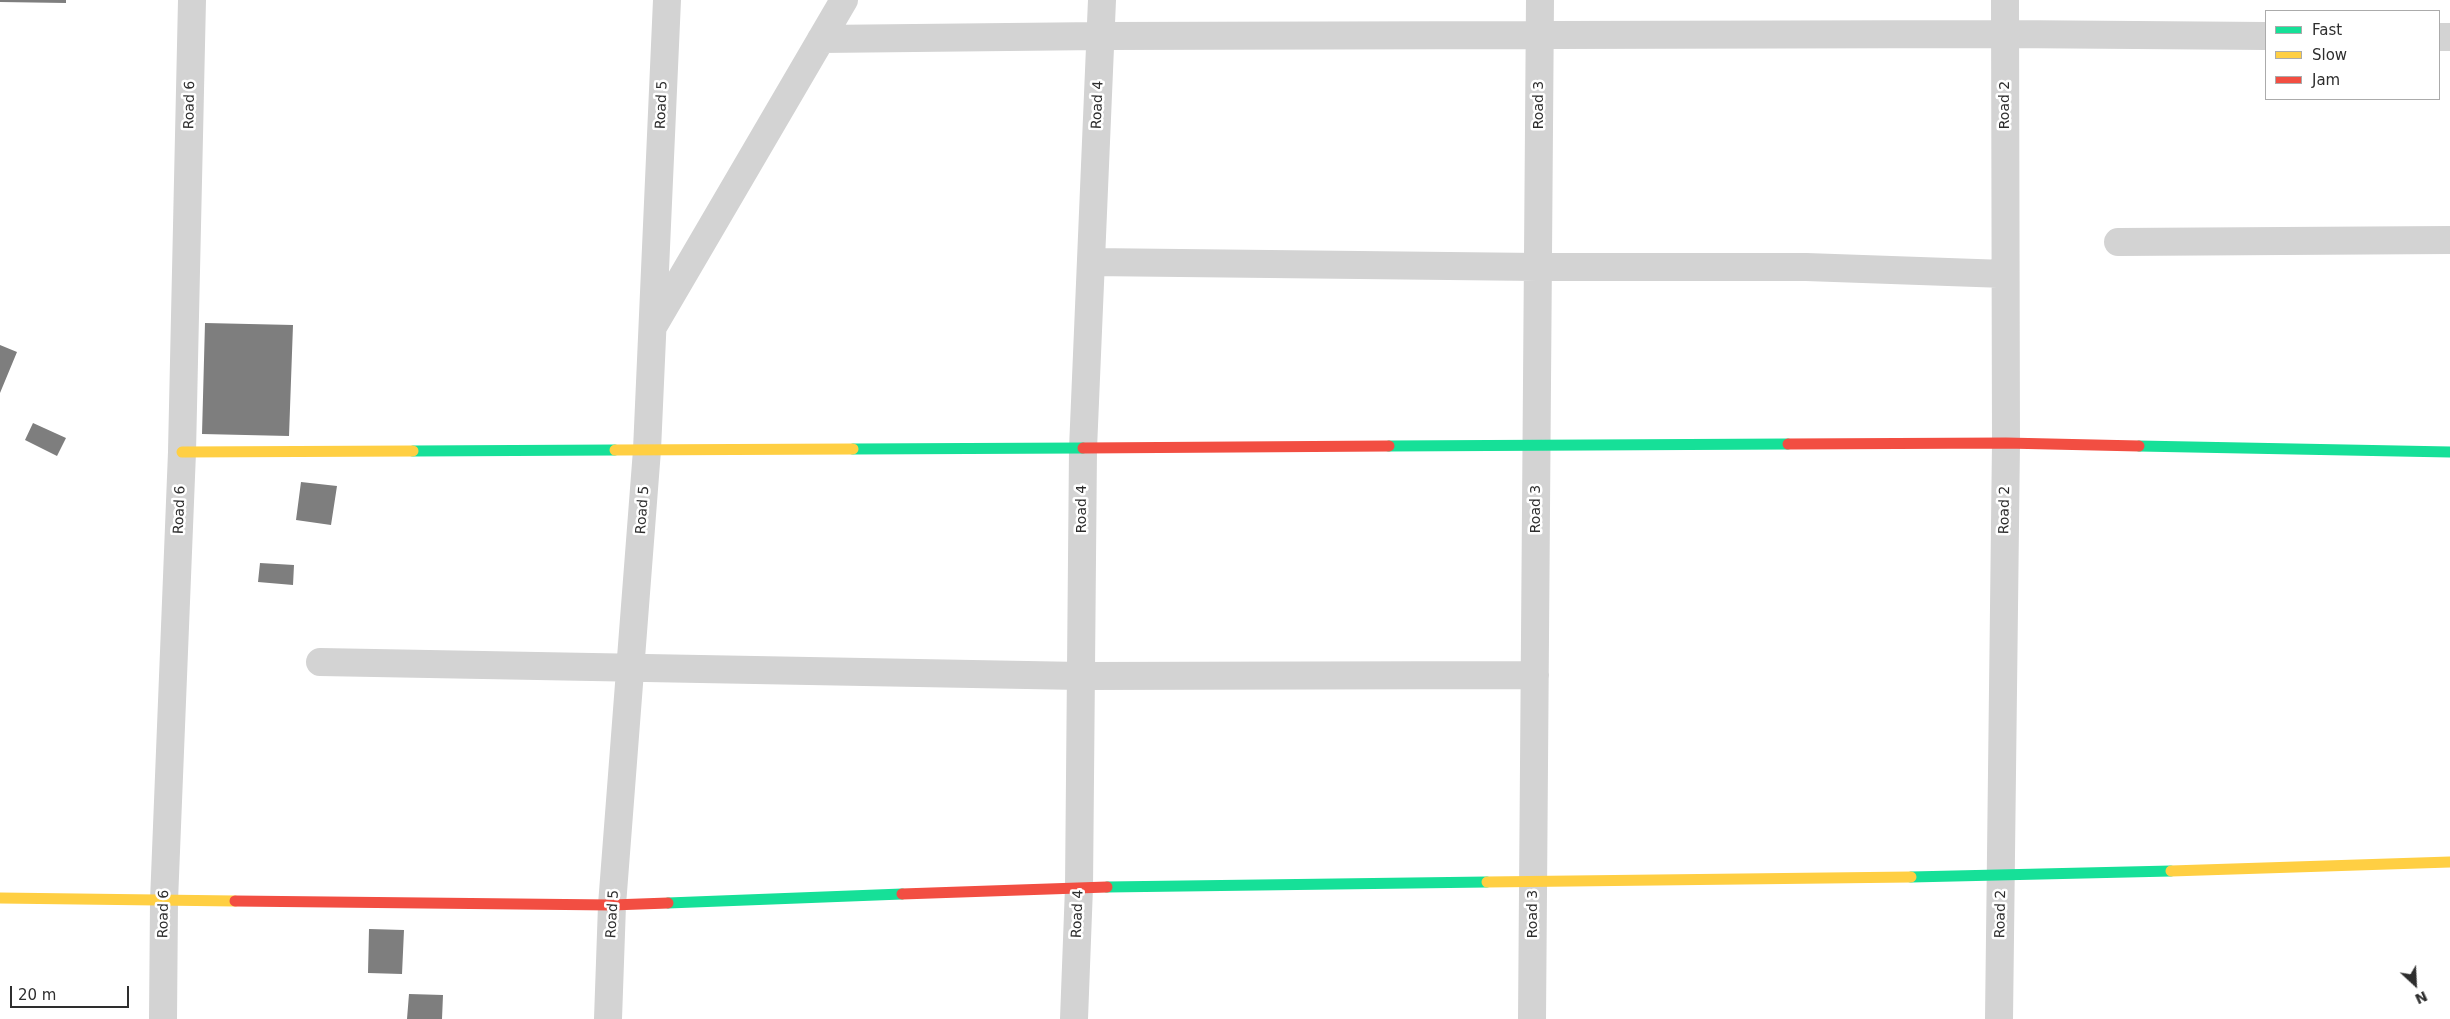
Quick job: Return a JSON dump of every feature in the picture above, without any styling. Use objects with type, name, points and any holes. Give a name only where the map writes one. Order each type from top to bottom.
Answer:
[{"type":"street","name":"Road 6","points":[[163,1019],[164,901],[182,452],[192,0]]},
{"type":"street","name":"Road 5","points":[[608,1019],[612,905],[647,450],[667,0]]},
{"type":"street","points":[[652,328],[844,0]]},
{"type":"street","name":"Road 4","points":[[1074,1019],[1079,887],[1083,449],[1102,0]]},
{"type":"street","name":"Road 3","points":[[1532,1019],[1540,0]]},
{"type":"street","name":"Road 2","points":[[1999,1019],[2006,443],[2005,0]]},
{"type":"street","points":[[821,39],[1101,36],[2005,34],[2265,36]]},
{"type":"street","points":[[2118,242],[2450,240]]},
{"type":"street","points":[[1091,262],[1538,267],[1806,267],[2005,274]]},
{"type":"street","points":[[182,452],[2006,443],[2450,452]]},
{"type":"street","points":[[320,662],[1081,676],[1535,675]]},
{"type":"street","points":[[0,898],[612,905],[1079,887],[2002,876],[2450,862]]},
{"type":"building","points":[[0,0],[66,0],[66,3],[0,2]]},
{"type":"building","points":[[205,323],[293,325],[289,436],[202,434]]},
{"type":"building","points":[[0,345],[17,352],[0,393]]},
{"type":"building","points":[[33,423],[66,438],[57,456],[25,440]]},
{"type":"building","points":[[301,482],[337,486],[331,525],[296,520]]},
{"type":"building","points":[[260,563],[294,565],[293,585],[258,582]]},
{"type":"building","points":[[369,929],[404,930],[402,974],[368,973]]},
{"type":"building","points":[[409,994],[443,995],[442,1019],[407,1019]]},
{"type":"traffic: fast","points":[[1389,446],[1788,444]]},
{"type":"traffic: fast","points":[[2139,446],[2450,452]]},
{"type":"traffic: fast","points":[[853,449],[1083,448]]},
{"type":"traffic: fast","points":[[413,451],[615,450]]},
{"type":"traffic: fast","points":[[1911,877],[2171,871]]},
{"type":"traffic: fast","points":[[1107,887],[1487,882]]},
{"type":"traffic: fast","points":[[668,903],[902,894]]},
{"type":"traffic: slow","points":[[615,450],[853,449]]},
{"type":"traffic: slow","points":[[182,452],[413,451]]},
{"type":"traffic: slow","points":[[2171,871],[2450,862]]},
{"type":"traffic: slow","points":[[1487,882],[1911,877]]},
{"type":"traffic: slow","points":[[0,898],[235,901]]},
{"type":"traffic: jam","points":[[1788,444],[2006,443],[2139,446]]},
{"type":"traffic: jam","points":[[1083,448],[1389,446]]},
{"type":"traffic: jam","points":[[902,894],[1107,887]]},
{"type":"traffic: jam","points":[[235,901],[612,905],[668,903]]}]
